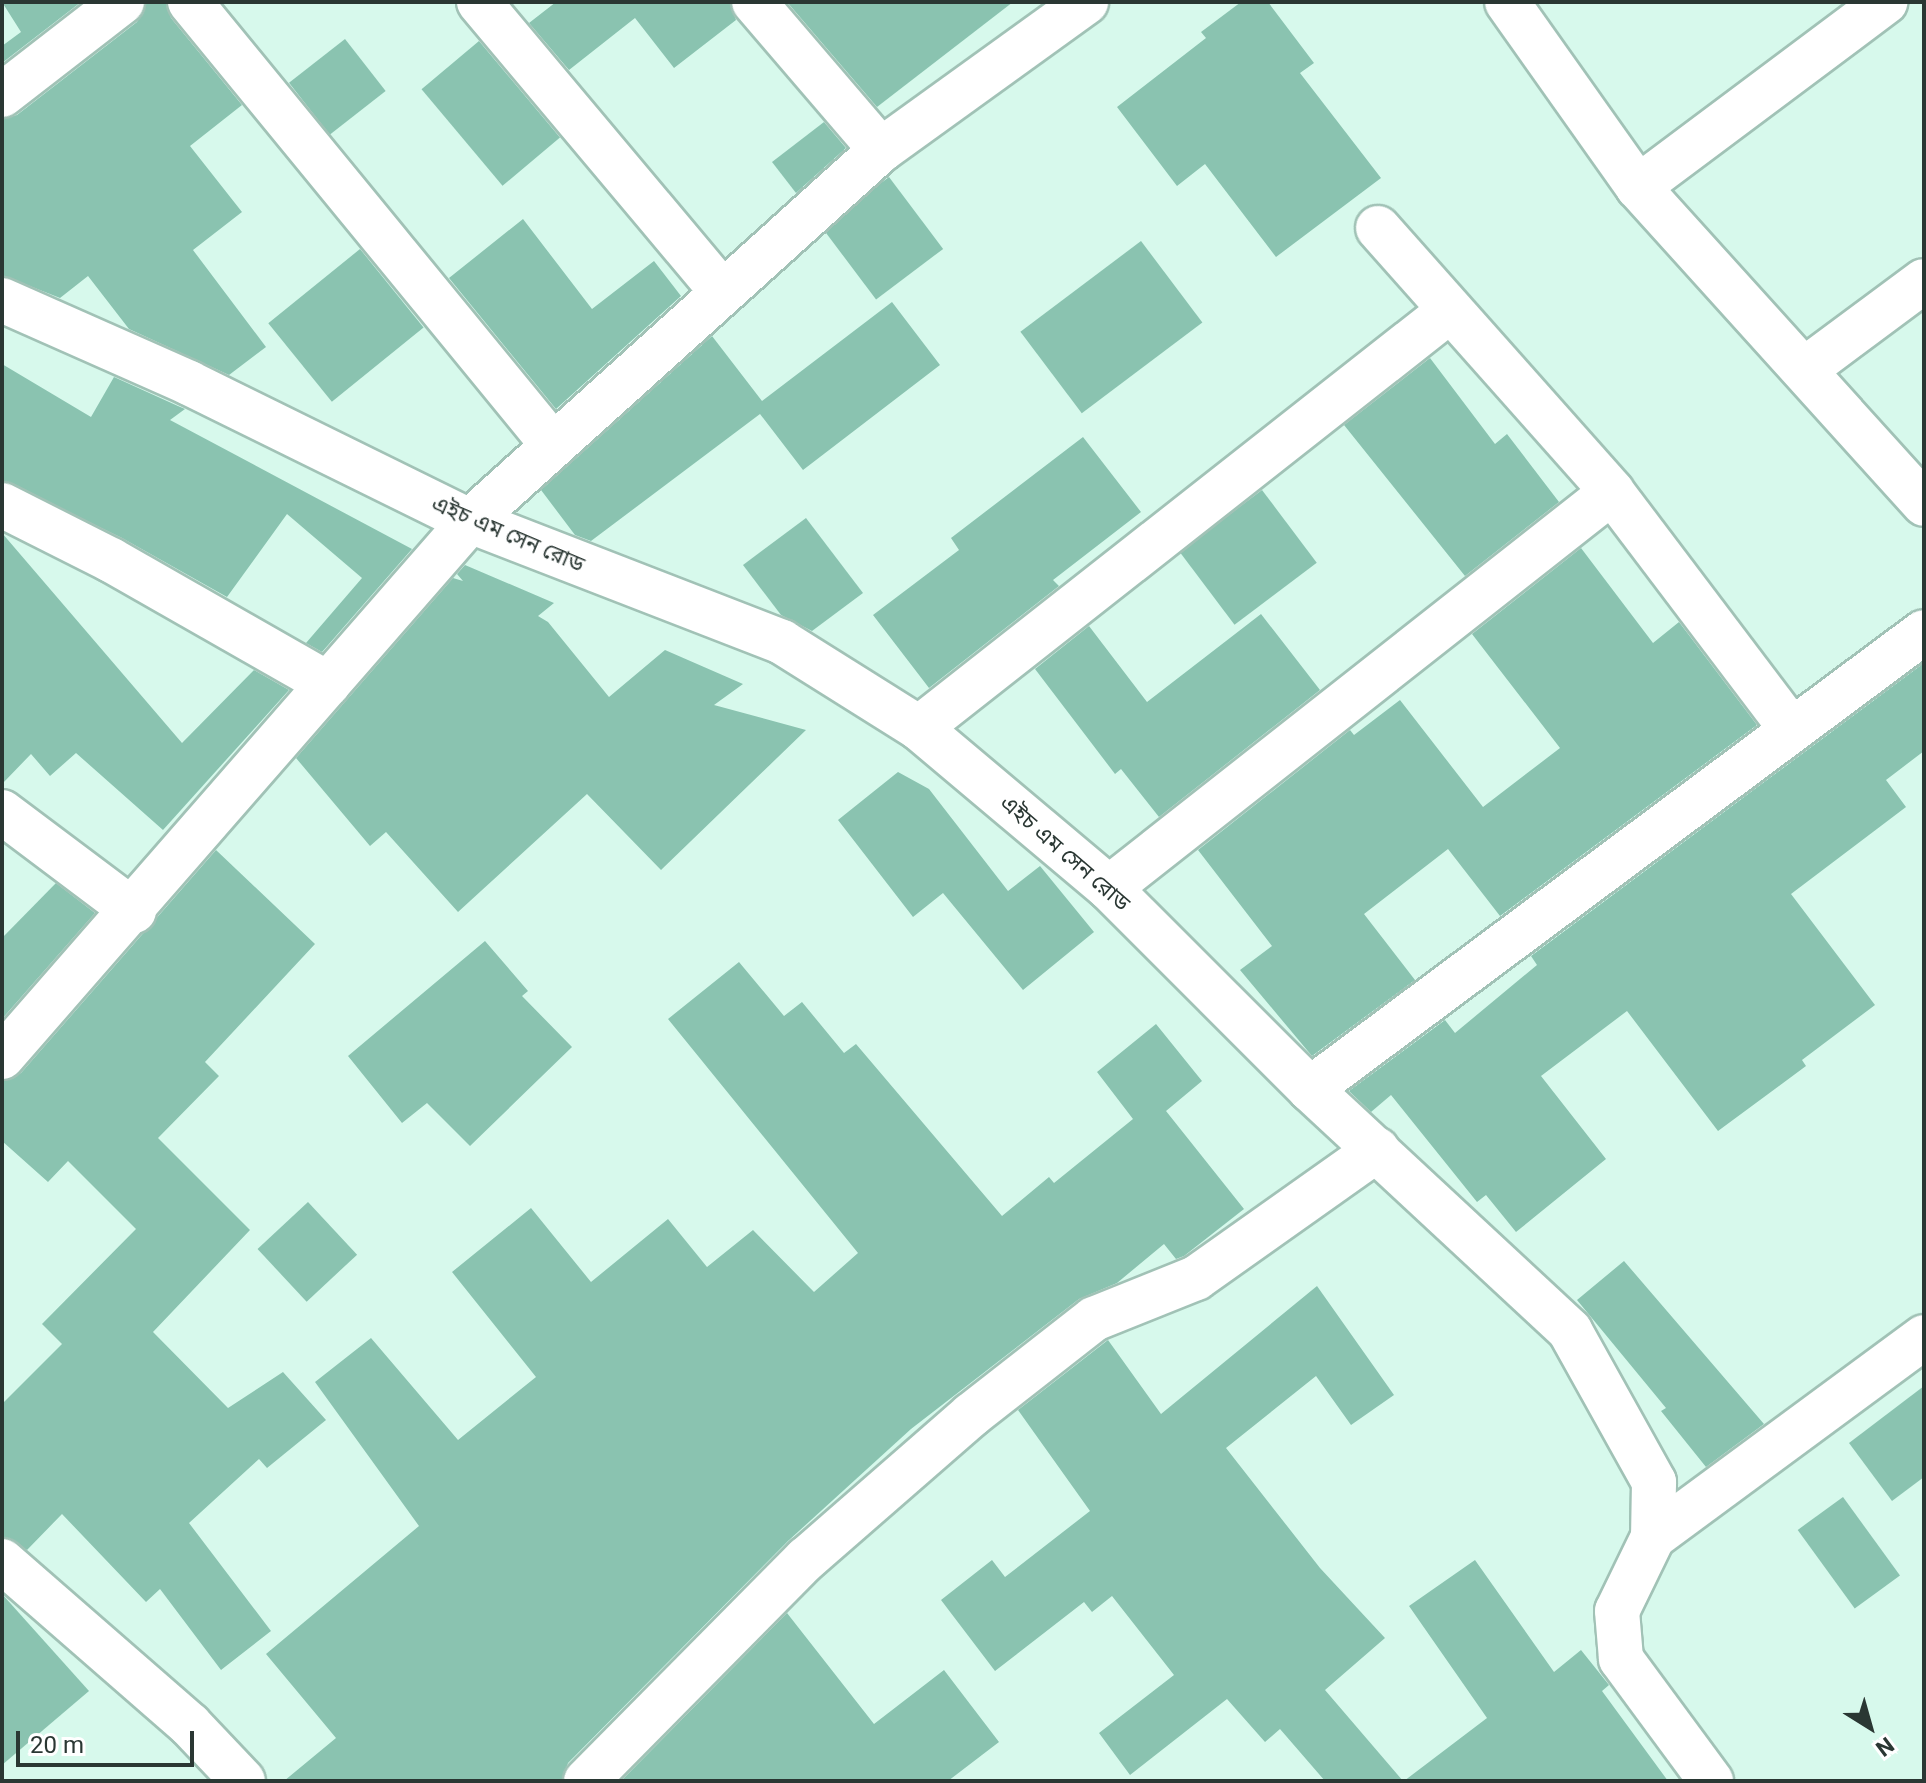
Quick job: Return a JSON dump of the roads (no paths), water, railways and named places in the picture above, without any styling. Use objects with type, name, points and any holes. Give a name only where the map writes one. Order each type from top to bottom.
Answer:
[{"type":"street","points":[[2,95],[122,2]]},
{"type":"street","points":[[190,2],[553,445]]},
{"type":"street","points":[[479,2],[721,290]]},
{"type":"street","points":[[754,2],[881,150]]},
{"type":"street","points":[[2,1057],[134,911],[470,521],[721,290],[881,150],[1086,2]]},
{"type":"street","points":[[1507,2],[1638,187],[1924,504]]},
{"type":"street","points":[[1638,187],[1885,2]]},
{"type":"street","points":[[1378,228],[1448,312],[1612,492],[1792,730]]},
{"type":"street","points":[[1804,370],[1924,281]]},
{"type":"street","name":"এইচ এম সেন রোড","points":[[2,300],[189,383],[470,521],[782,642],[919,728],[1109,888],[1310,1089],[1570,1331],[1654,1482],[1653,1537],[1617,1611],[1621,1659],[1711,1781]]},
{"type":"street","points":[[919,728],[1448,312]]},
{"type":"street","points":[[1109,888],[1612,492]]},
{"type":"street","points":[[2,505],[111,560],[328,684]]},
{"type":"street","points":[[1310,1089],[1924,632]]},
{"type":"street","points":[[2,812],[134,911]]},
{"type":"street","points":[[586,1781],[806,1559],[971,1415],[1094,1319],[1196,1278],[1377,1150]]},
{"type":"street","points":[[1653,1537],[1924,1337]]},
{"type":"street","points":[[2,1561],[190,1725],[243,1781]]}]
